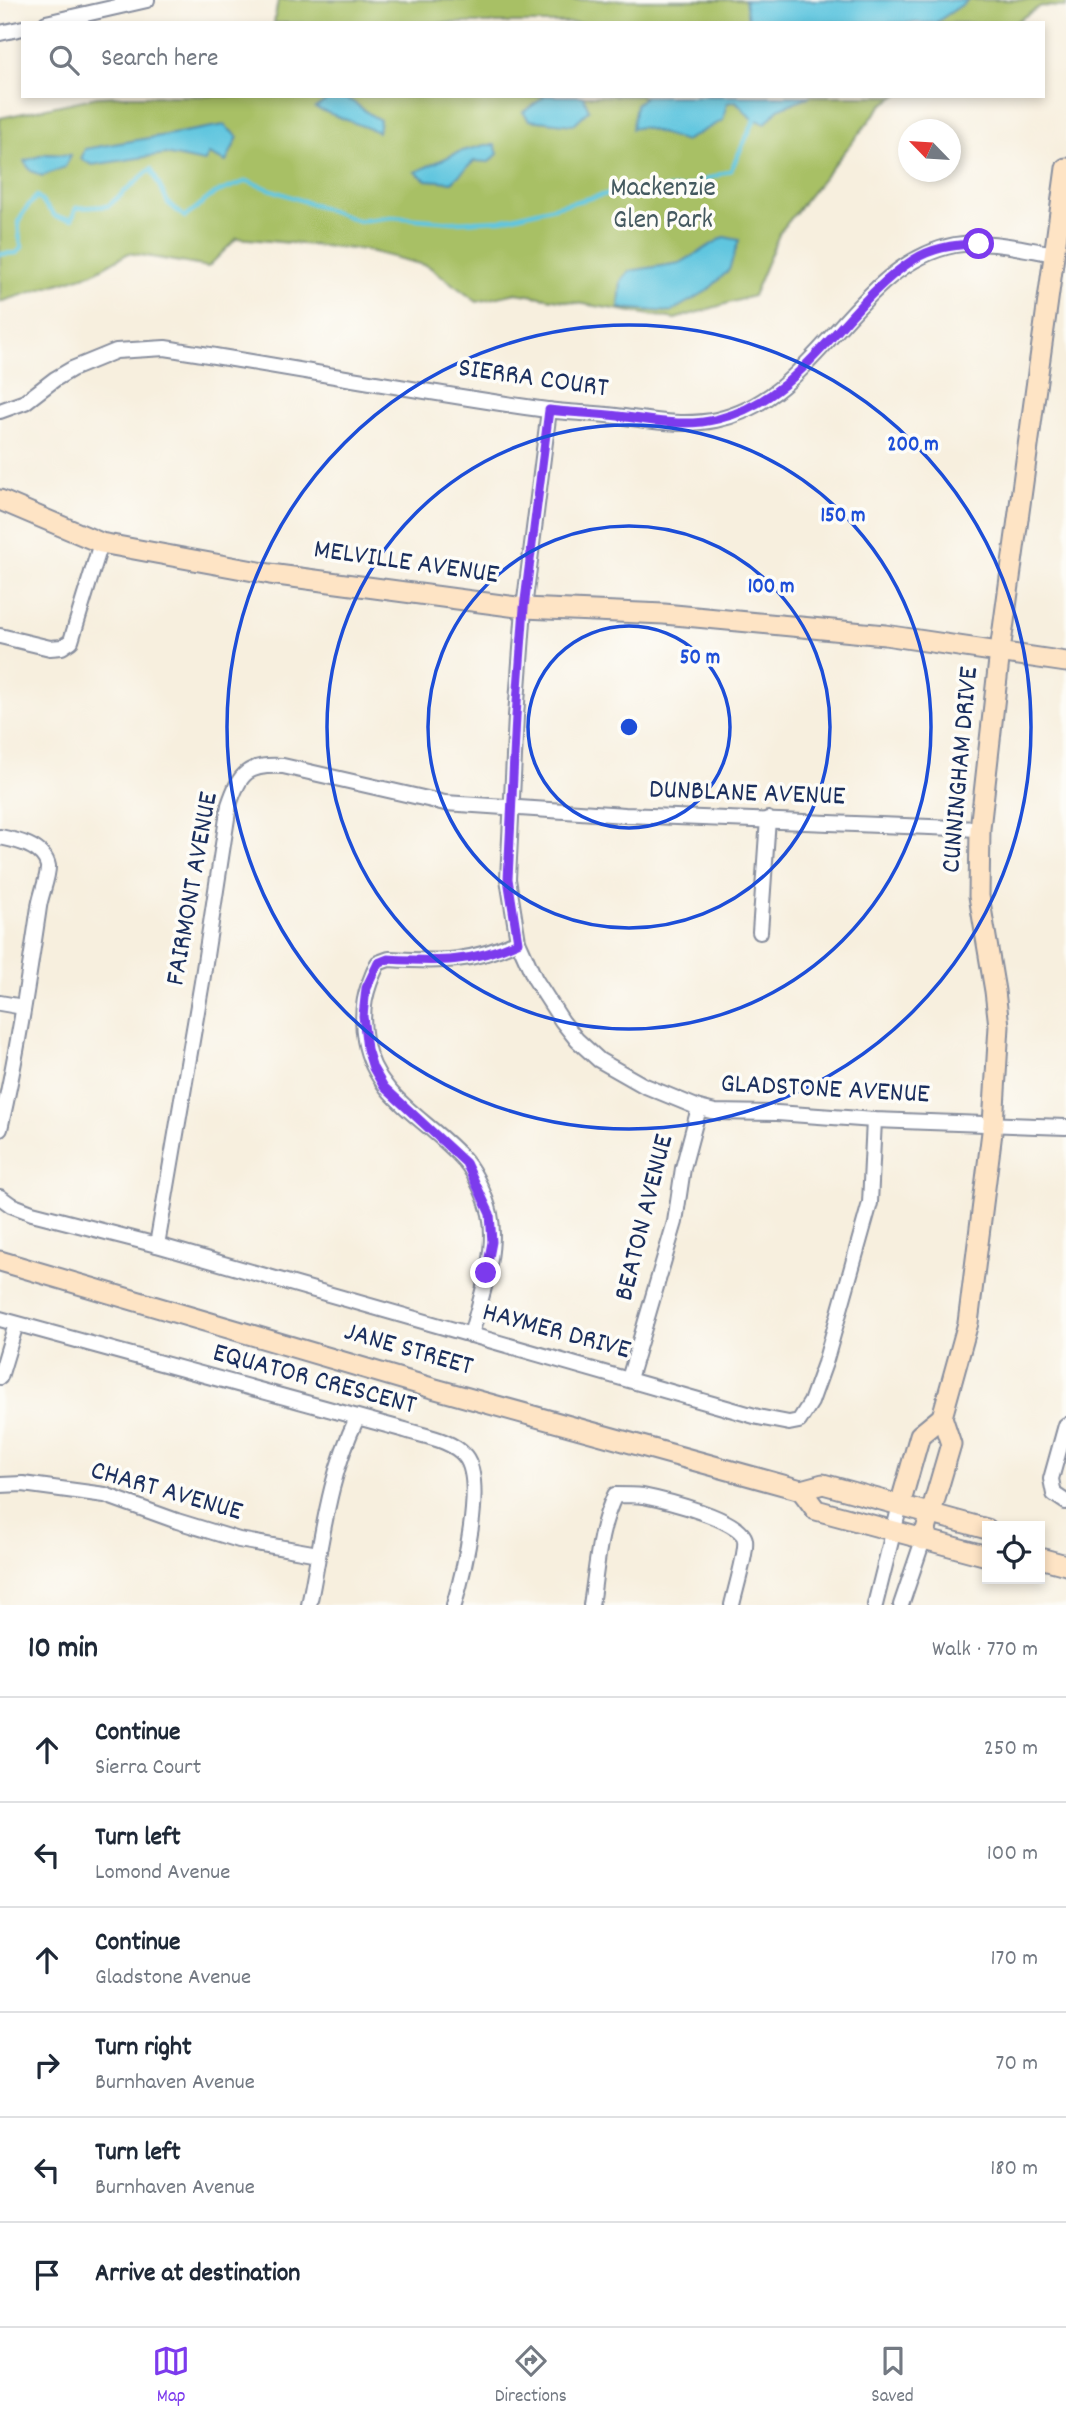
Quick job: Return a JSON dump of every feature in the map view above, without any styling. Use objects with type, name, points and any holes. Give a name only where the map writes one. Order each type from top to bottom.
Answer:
[{"type":"street","points":[[55,21],[147,0]]},
{"type":"street","points":[[0,33],[21,28]]},
{"type":"street","name":"CUNNINGHAM DRIVE","points":[[923,1540],[951,1444],[942,1417],[968,1322],[993,1124],[999,1026],[979,896],[980,829],[1000,651],[1066,168]]},
{"type":"street","name":"SIERRA COURT","points":[[0,411],[25,402],[72,369],[116,351],[165,348],[549,410],[688,424],[719,419],[755,405],[788,384],[865,300],[914,259],[957,244],[1001,246],[1055,254]]},
{"type":"street","name":"GLADSTONE AVENUE","points":[[549,410],[524,608],[508,879],[518,942],[536,979],[562,1021],[577,1040],[599,1060],[643,1085],[699,1108],[874,1120],[1066,1127]]},
{"type":"street","name":"MELVILLE AVENUE","points":[[0,500],[101,543],[270,574],[524,608],[692,617],[885,635],[1066,662]]},
{"type":"street","points":[[0,636],[50,648],[62,647],[71,641],[101,543]]},
{"type":"street","name":"FAIRMONT AVENUE","points":[[157,1245],[229,805],[238,780],[248,770],[262,765],[283,766],[445,803],[512,807]]},
{"type":"street","name":"DUNBLANE AVENUE","points":[[512,807],[625,815],[980,829]]},
{"type":"street","points":[[760,932],[768,819]]},
{"type":"street","points":[[0,837],[17,840],[37,850],[43,855],[48,867],[0,1129]]},
{"type":"street","points":[[471,1335],[492,1242],[490,1214],[466,1163],[384,1087],[373,1068],[367,1049],[363,1029],[364,1001],[366,988],[378,963],[388,959],[460,960],[489,954],[518,942]]},
{"type":"street","points":[[0,1003],[23,1007]]},
{"type":"street","name":"BEATON AVENUE","points":[[629,1379],[675,1222],[683,1168],[699,1108]]},
{"type":"street","name":"HAYMER DRIVE","points":[[0,1197],[11,1205],[32,1213],[157,1245],[758,1417],[789,1423],[799,1421],[810,1402],[825,1363],[870,1203],[874,1120]]},
{"type":"street","name":"JANE STREET","points":[[0,1261],[432,1388],[801,1490],[823,1484],[982,1528]]},
{"type":"street","name":"EQUATOR CRESCENT","points":[[0,1319],[442,1442],[464,1455],[473,1470],[475,1498],[454,1605]]},
{"type":"street","points":[[0,1377],[16,1324]]},
{"type":"street","name":"CUNNINGHAM DRIVE","points":[[900,1506],[920,1435],[942,1417]]},
{"type":"street","points":[[309,1605],[335,1476],[347,1438],[357,1418]]},
{"type":"street","points":[[1066,1426],[1051,1479],[1054,1494],[1066,1502]]},
{"type":"street","name":"CHART AVENUE","points":[[0,1485],[23,1484],[105,1495],[239,1540],[318,1554]]},
{"type":"street","name":"JANE STREET","points":[[801,1490],[816,1510],[982,1555]]},
{"type":"street","points":[[591,1605],[599,1541],[615,1495],[639,1496],[672,1503],[718,1518],[740,1529],[745,1541],[732,1605]]},
{"type":"street","points":[[875,1605],[900,1506]]},
{"type":"street","points":[[901,1605],[923,1540]]},
{"type":"street","points":[[1045,1559],[1066,1565]]},
{"type":"green space","points":[[278,0],[1066,0],[1066,7],[1041,6],[1017,21],[274,21]]},
{"type":"green space","name":"Mackenzie Glen Park","points":[[92,98],[893,98],[882,105],[780,232],[753,296],[675,319],[516,293],[477,302],[428,266],[365,250],[237,238],[208,267],[129,253],[93,273],[0,302],[0,118]]},
{"type":"water","points":[[745,0],[969,0],[938,21],[748,20]]},
{"type":"water","points":[[330,98],[352,101],[380,120],[378,132],[315,108]]},
{"type":"water","points":[[543,98],[584,98],[589,110],[573,125],[529,120],[523,112]]},
{"type":"water","points":[[644,98],[805,98],[778,109],[765,124],[750,117],[736,101],[727,103],[723,120],[685,141],[641,127],[632,129],[636,104]]},
{"type":"water","points":[[224,125],[238,137],[226,162],[209,154],[204,162],[165,154],[92,165],[81,159],[85,149]]},
{"type":"water","points":[[495,145],[498,154],[489,162],[474,161],[452,182],[426,180],[415,172],[459,152]]},
{"type":"water","points":[[46,154],[71,155],[65,167],[42,176],[31,171],[24,161]]},
{"type":"water","points":[[724,237],[739,240],[729,270],[707,291],[670,312],[619,308],[621,281],[629,271],[680,263]]},
{"type":"waterway","points":[[0,254],[17,253],[22,247],[20,219],[37,196],[56,217],[72,219],[76,208],[108,206],[151,169],[168,203],[185,217],[215,193],[247,181],[359,221],[392,217],[454,222],[501,220],[619,191],[684,188],[731,170],[757,115]]},
{"type":"route","points":[[486,1273],[492,1242],[490,1214],[479,1187],[466,1163],[384,1087],[373,1068],[367,1049],[363,1029],[364,1001],[366,988],[378,963],[388,959],[460,960],[489,954],[518,942],[508,879],[516,716],[524,608],[549,410],[688,424],[719,419],[755,405],[788,384],[865,300],[914,259],[957,244],[979,244]]}]
